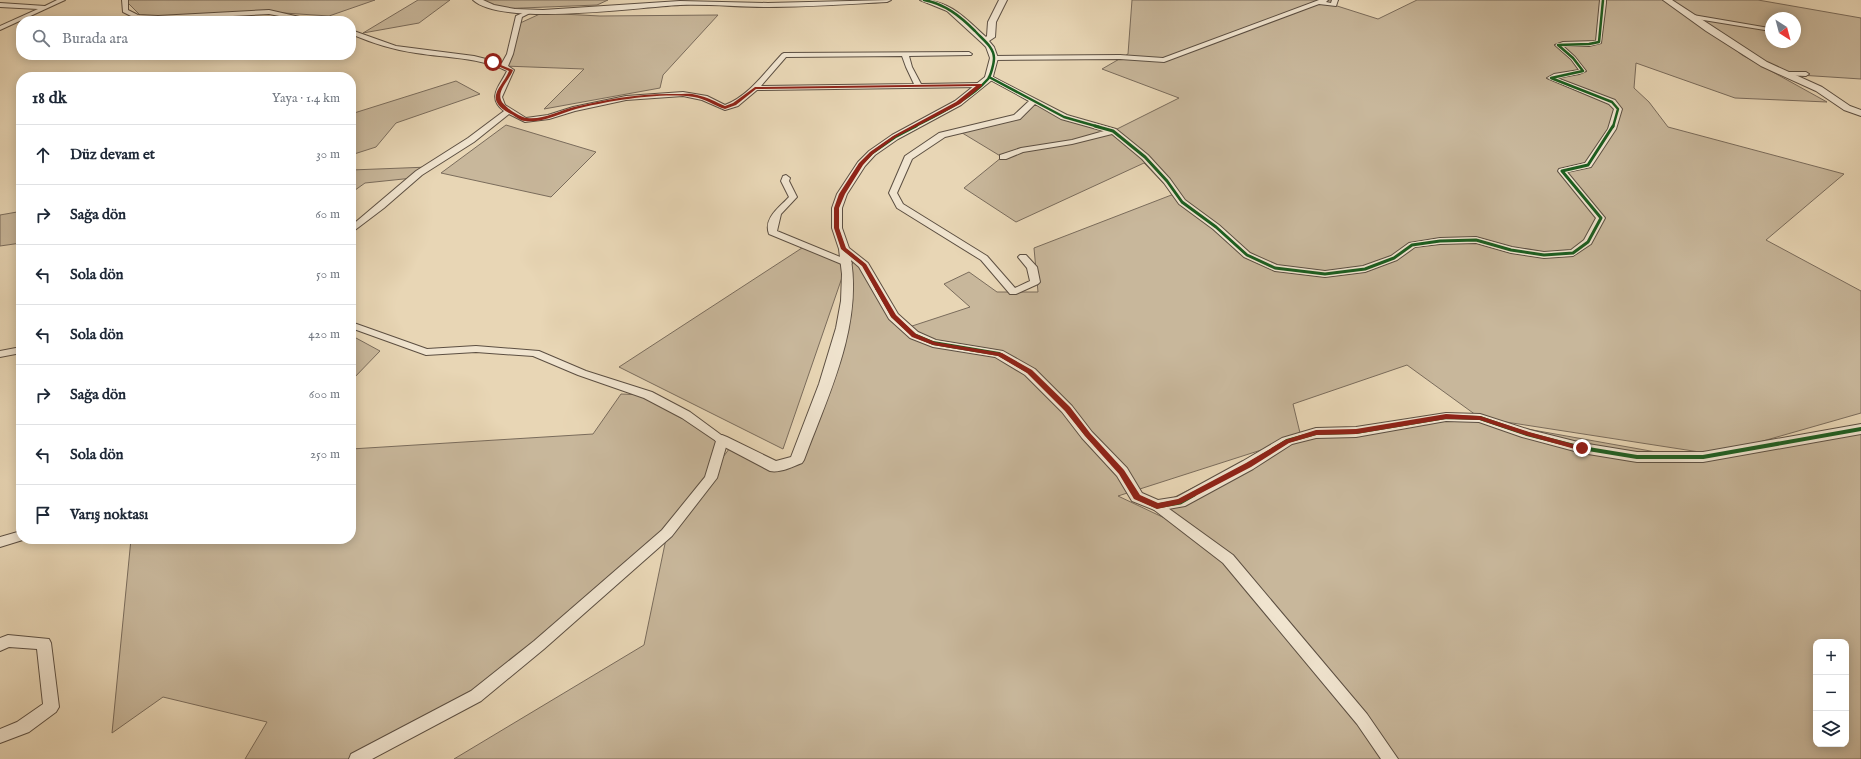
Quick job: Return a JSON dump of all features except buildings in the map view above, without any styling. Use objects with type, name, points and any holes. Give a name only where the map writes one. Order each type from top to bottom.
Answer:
[{"type":"street","points":[[26,16],[62,0]]},
{"type":"street","points":[[124,0],[125,11],[135,16]]},
{"type":"street","points":[[477,0],[484,6],[512,11],[584,10],[674,3],[768,5],[887,0]]},
{"type":"street","points":[[356,327],[426,352],[476,348],[535,353],[582,373],[648,395],[686,415],[722,440],[775,467],[797,460],[829,375],[844,319],[848,263],[837,228],[837,208],[842,194],[861,164],[872,153],[895,136],[958,103],[985,81],[994,58],[990,47],[985,41],[946,6],[933,1],[924,0]]},
{"type":"street","points":[[985,41],[991,37],[992,22],[1003,0]]},
{"type":"street","points":[[994,58],[1120,57],[1164,60],[1326,0]]},
{"type":"street","points":[[1319,2],[1334,5],[1335,0]]},
{"type":"street","points":[[755,88],[919,86],[985,81],[1034,101],[1064,117],[1113,131],[1145,157],[1182,202],[1216,227],[1247,255],[1275,268],[1325,274],[1365,269],[1394,258],[1412,245],[1440,241],[1476,240],[1511,250],[1544,255],[1573,253],[1588,242],[1601,218],[1562,171],[1588,165],[1612,129],[1618,109],[1612,102],[1551,78],[1555,75],[1573,75],[1582,71],[1573,58],[1558,45],[1568,43],[1594,44],[1599,42],[1602,28],[1600,23],[1604,7],[1603,0]]},
{"type":"street","points":[[1667,0],[1764,64],[1819,89],[1847,108],[1861,113]]},
{"type":"street","points":[[0,5],[46,7]]},
{"type":"street","points":[[512,11],[519,16]]},
{"type":"street","points":[[519,16],[531,11]]},
{"type":"street","points":[[195,16],[269,12],[289,16]]},
{"type":"street","points":[[504,66],[510,54],[519,16]]},
{"type":"street","points":[[1693,17],[1765,29]]},
{"type":"street","points":[[0,28],[16,21]]},
{"type":"street","points":[[356,34],[379,43],[403,49],[476,58],[504,66],[511,70],[508,78],[499,88],[498,99],[503,107],[525,120],[549,117],[573,109],[626,98],[682,94],[704,98],[725,108],[734,104],[755,88],[784,55],[970,54]]},
{"type":"street","points":[[905,54],[909,67],[919,86]]},
{"type":"street","points":[[1784,74],[1806,74]]},
{"type":"street","points":[[1023,257],[1032,267],[1035,282],[1013,292],[984,258],[900,206],[893,193],[908,158],[942,135],[1017,117],[1034,101]]},
{"type":"street","points":[[356,226],[419,173],[471,140],[509,111]]},
{"type":"street","points":[[1003,157],[1021,150],[1072,142],[1113,131]]},
{"type":"street","points":[[786,178],[785,182],[788,185],[792,198],[789,204],[779,210],[774,218],[772,232],[848,263]]},
{"type":"street","points":[[844,249],[864,265],[893,316],[914,335],[933,343],[999,354],[1030,372],[1067,409],[1087,435],[1122,472],[1137,497],[1157,506],[1228,559],[1362,719],[1390,759]]},
{"type":"street","points":[[0,354],[16,351]]},
{"type":"street","points":[[1157,506],[1180,502],[1248,465],[1287,441],[1316,433],[1356,432],[1446,416],[1480,418],[1527,434],[1582,448],[1637,456],[1703,457],[1861,429]]},
{"type":"street","points":[[357,759],[476,696],[539,645],[667,533],[711,478],[722,440]]},
{"type":"street","points":[[0,542],[16,537]]},
{"type":"street","points":[[0,645],[8,641],[44,643],[51,707],[23,728],[0,736]]},
{"type":"shaded area","points":[[125,0],[375,0],[329,16],[269,12],[197,16],[141,16]]},
{"type":"shaded area","points":[[418,0],[450,0],[419,23],[363,33]]},
{"type":"shaded area","points":[[477,0],[608,0],[597,5],[497,9]]},
{"type":"shaded area","points":[[1132,0],[1339,0],[1334,5],[1378,19],[1417,0],[1666,0],[1707,27],[1742,55],[1827,102],[1735,98],[1636,63],[1634,88],[1649,102],[1668,127],[1844,174],[1766,240],[1861,291],[1861,413],[1742,447],[1861,428],[1861,759],[454,759],[644,645],[667,534],[476,696],[357,759],[245,759],[267,722],[163,697],[112,733],[131,544],[356,544],[356,449],[593,434],[621,394],[648,395],[722,440],[715,468],[732,445],[775,467],[797,460],[836,351],[853,256],[906,328],[970,307],[944,284],[969,272],[997,292],[1038,292],[1034,248],[1174,194],[1144,163],[1016,222],[964,188],[1002,157],[959,131],[1017,117],[1034,101],[1064,117],[1113,131],[1179,98],[1102,69],[1128,54]],"holes":[[[1407,365],[1480,418],[1706,453],[1684,457],[1460,417],[1301,437],[1293,404]],[[1280,444],[1157,506],[1173,522],[1118,496]]]},
{"type":"shaded area","points":[[1667,0],[1758,0],[1861,18],[1861,79],[1784,74]]},
{"type":"shaded area","points":[[542,13],[600,16],[718,15],[663,75],[660,88],[544,109],[584,69],[504,66],[518,24]]},
{"type":"shaded area","points":[[456,81],[480,94],[396,123],[376,147],[356,153],[356,112]]},
{"type":"shaded area","points":[[506,125],[596,152],[551,197],[441,173]]},
{"type":"shaded area","points":[[429,167],[413,178],[365,183],[356,189],[356,170]]},
{"type":"shaded area","points":[[16,212],[16,244],[0,246],[0,215]]},
{"type":"shaded area","points":[[805,246],[847,263],[783,449],[619,367]]},
{"type":"shaded area","points":[[356,338],[380,351],[356,376]]},
{"type":"cycle path","points":[[924,0],[942,5],[958,15],[985,41],[990,47],[994,58],[989,78],[958,103],[895,137],[872,153],[861,164],[842,194],[837,208],[837,228],[844,249],[864,265],[893,316],[914,335],[933,343],[999,354],[1030,372],[1067,409],[1087,435],[1122,472],[1137,497],[1157,506],[1180,502],[1248,465],[1287,441],[1316,433],[1356,432],[1446,417],[1480,418],[1527,434],[1582,448],[1637,457],[1703,457],[1861,429]]},
{"type":"cycle path","points":[[989,77],[1064,117],[1113,131],[1145,157],[1167,181],[1182,202],[1216,227],[1247,255],[1275,268],[1325,274],[1365,269],[1394,258],[1412,245],[1440,241],[1476,240],[1511,250],[1544,255],[1573,253],[1588,242],[1601,218],[1562,171],[1588,165],[1612,129],[1618,109],[1612,102],[1551,78],[1583,71],[1573,58],[1558,45],[1589,44],[1599,42],[1603,0]]},
{"type":"route","points":[[493,62],[511,70],[508,78],[499,88],[498,99],[503,107],[525,120],[549,117],[600,102],[660,95],[695,95],[725,108],[734,104],[742,96],[755,88],[980,85],[958,103],[895,136],[872,153],[861,164],[842,194],[837,208],[837,228],[844,249],[864,265],[874,280],[881,297],[893,316],[914,335],[933,343],[999,354],[1030,372],[1067,409],[1087,435],[1122,472],[1137,497],[1157,506],[1180,502],[1248,465],[1287,441],[1316,433],[1356,432],[1446,416],[1480,418],[1527,434],[1582,448]]}]
